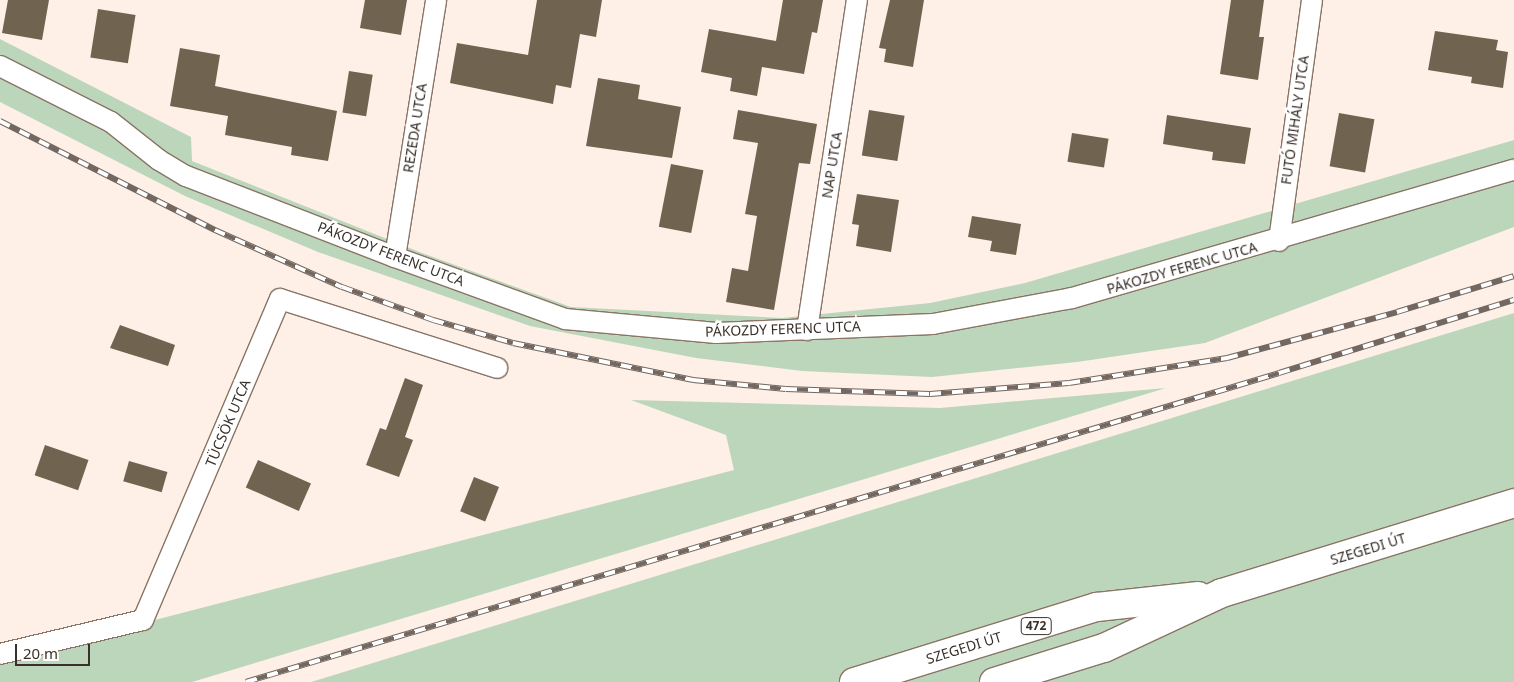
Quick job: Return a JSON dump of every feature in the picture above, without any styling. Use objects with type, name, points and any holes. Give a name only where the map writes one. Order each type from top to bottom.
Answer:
[{"type":"main road","name":"SZEGEDI ÚT","points":[[994,682],[1104,648],[1222,593],[1514,503]]},
{"type":"main road","name":"SZEGEDI ÚT","points":[[854,682],[1097,607],[1222,593]]},
{"type":"street","name":"REZEDA UTCA","points":[[395,256],[436,0]]},
{"type":"street","name":"NAP UTCA","points":[[807,330],[857,0]]},
{"type":"street","name":"FUTÓ MIHÁLY UTCA","points":[[1279,241],[1312,0]]},
{"type":"street","name":"PÁKOZDY FERENC UTCA","points":[[0,66],[111,122],[170,168],[395,256],[565,319],[716,333],[933,324],[1062,300],[1279,241],[1514,170]]},
{"type":"street","name":"TÜCSÖK UTCA","points":[[0,654],[144,620],[280,299],[497,368]]},
{"type":"green space","points":[[0,39],[191,137],[192,161],[422,253],[571,307],[782,318],[930,303],[1025,283],[1514,140],[1514,227],[1205,343],[1077,362],[932,377],[802,371],[696,358],[530,326],[318,252],[185,196],[0,102]]},
{"type":"green space","points":[[1514,313],[1514,682],[311,682]]},
{"type":"green space","points":[[1166,388],[192,682],[0,682],[0,664],[97,635],[734,470],[726,435],[631,400],[940,408]]},
{"type":"building","points":[[8,0],[49,0],[42,40],[2,33]]},
{"type":"building","points":[[365,0],[407,0],[401,35],[360,28]]},
{"type":"building","points":[[537,0],[602,0],[596,37],[580,34],[571,88],[556,85],[553,104],[450,83],[457,43],[528,55]]},
{"type":"building","points":[[783,0],[823,0],[817,33],[812,32],[804,74],[762,67],[757,96],[730,91],[732,78],[701,72],[709,29],[776,41]]},
{"type":"building","points":[[890,0],[924,0],[913,67],[884,62],[886,49],[879,48]]},
{"type":"building","points":[[1231,0],[1264,0],[1259,37],[1264,37],[1258,80],[1220,74]]},
{"type":"building","points":[[98,9],[136,15],[128,63],[90,57]]},
{"type":"building","points":[[1435,31],[1498,40],[1496,50],[1508,52],[1503,88],[1471,83],[1472,77],[1428,70]]},
{"type":"building","points":[[180,48],[220,55],[215,86],[337,111],[328,161],[291,155],[292,147],[225,135],[228,116],[170,106]]},
{"type":"building","points":[[349,71],[373,75],[366,116],[342,112]]},
{"type":"building","points":[[598,78],[640,85],[638,99],[681,107],[672,158],[586,146]]},
{"type":"building","points":[[738,110],[817,124],[810,164],[799,163],[774,310],[726,302],[732,268],[748,271],[757,216],[745,214],[758,143],[733,139]]},
{"type":"building","points":[[869,110],[905,116],[897,161],[862,155]]},
{"type":"building","points":[[1339,113],[1374,119],[1365,172],[1330,166]]},
{"type":"building","points":[[1167,115],[1251,128],[1245,164],[1212,160],[1213,152],[1163,144]]},
{"type":"building","points":[[1072,133],[1109,139],[1104,167],[1067,162]]},
{"type":"building","points":[[671,164],[703,170],[691,233],[659,227]]},
{"type":"building","points":[[857,194],[899,200],[891,252],[856,246],[859,225],[852,224]]},
{"type":"building","points":[[972,216],[1021,224],[1016,255],[990,251],[992,241],[968,237]]},
{"type":"building","points":[[120,325],[175,345],[168,366],[110,348]]},
{"type":"building","points":[[405,378],[423,385],[405,437],[413,440],[399,477],[366,465],[380,428],[386,430]]},
{"type":"building","points":[[45,445],[88,460],[78,490],[35,475]]},
{"type":"building","points":[[258,460],[311,484],[299,511],[246,487]]},
{"type":"building","points":[[129,461],[167,472],[162,492],[123,481]]},
{"type":"building","points":[[474,477],[499,487],[485,521],[460,511]]},
{"type":"railway","points":[[0,121],[215,230],[342,287],[433,320],[513,343],[693,380],[786,389],[930,394],[1069,383],[1227,358],[1397,312],[1514,276]]},
{"type":"railway","points":[[246,682],[1279,373],[1514,300]]}]
